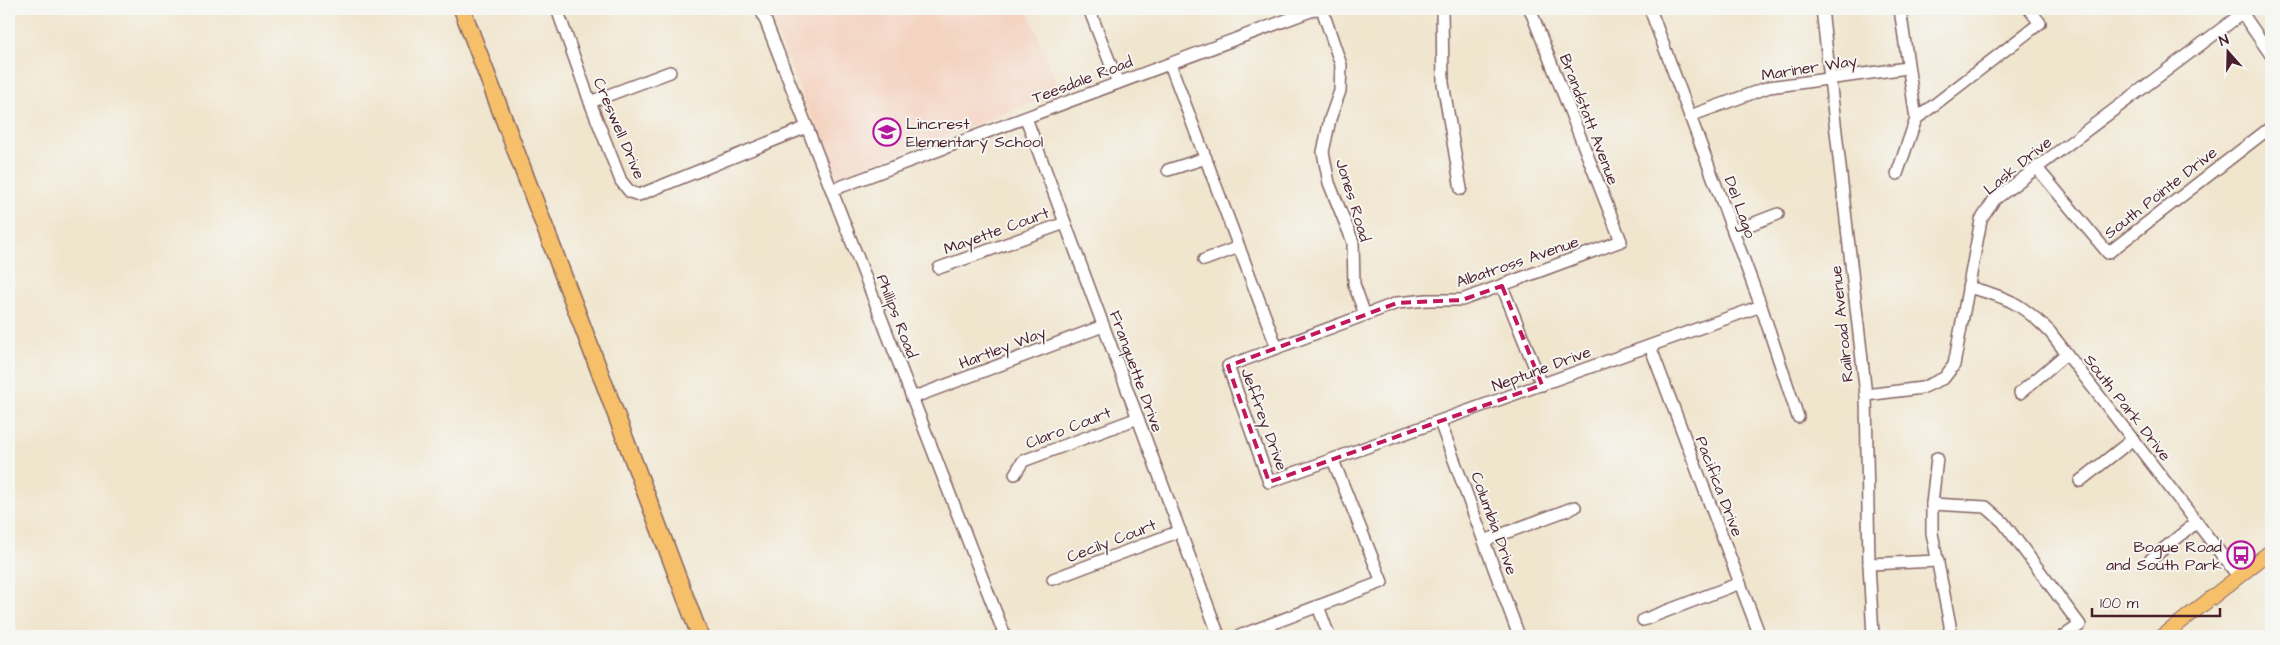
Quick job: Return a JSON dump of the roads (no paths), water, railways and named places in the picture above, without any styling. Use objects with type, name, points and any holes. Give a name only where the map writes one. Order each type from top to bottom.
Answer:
[{"type":"highway","points":[[462,9],[700,636]]},
{"type":"main road","points":[[2163,636],[2271,551]]},
{"type":"street","name":"Creswell Drive","points":[[557,9],[590,102],[621,181],[630,192],[639,195],[807,127]]},
{"type":"street","name":"Phillips Road","points":[[761,9],[1005,636]]},
{"type":"street","points":[[1089,9],[1118,83]]},
{"type":"street","name":"Teesdale Road","points":[[832,190],[1316,9]]},
{"type":"street","name":"Jones Road","points":[[1322,9],[1342,65],[1340,91],[1330,120],[1323,152],[1329,183],[1353,242],[1354,284],[1365,315]]},
{"type":"street","points":[[1442,9],[1443,83],[1461,189]]},
{"type":"street","name":"Brandstatt Avenue","points":[[1530,9],[1621,241]]},
{"type":"street","name":"Del Lago","points":[[1650,9],[1761,306],[1798,417]]},
{"type":"street","name":"Railroad Avenue","points":[[1822,9],[1866,395],[1869,564],[1873,636]]},
{"type":"street","points":[[1897,174],[1916,120],[1900,9]]},
{"type":"street","points":[[1916,120],[2040,23],[2029,9]]},
{"type":"street","points":[[2245,11],[2271,55]]},
{"type":"street","name":"Lask Drive","points":[[1866,395],[1922,388],[1944,378],[1954,365],[1981,220],[1994,200],[2245,11]]},
{"type":"street","points":[[1170,64],[1277,348]]},
{"type":"street","name":"Mariner Way","points":[[1690,116],[1769,87],[1907,68]]},
{"type":"street","points":[[590,102],[670,72]]},
{"type":"street","name":"Franquette Drive","points":[[1026,118],[1219,636]]},
{"type":"street","name":"South Pointe Drive","points":[[2037,168],[2108,253],[2271,127]]},
{"type":"street","points":[[1168,170],[1206,158]]},
{"type":"street","points":[[1733,231],[1778,214]]},
{"type":"street","name":"Mayette Court","points":[[939,268],[1065,222]]},
{"type":"street","name":"Albatross Avenue","points":[[1277,348],[1397,303],[1427,300],[1462,300],[1621,241]]},
{"type":"street","points":[[1204,260],[1239,247]]},
{"type":"street","points":[[1502,286],[1542,385]]},
{"type":"street","name":"South Park Drive","points":[[1968,287],[2002,296],[2030,312],[2066,354],[2238,576]]},
{"type":"street","name":"Neptune Drive","points":[[1333,460],[1761,306]]},
{"type":"street","name":"Hartley Way","points":[[912,398],[1103,326]]},
{"type":"street","name":"Pacifica Drive","points":[[1650,346],[1760,636]]},
{"type":"street","name":"Jeffrey Drive","points":[[1277,348],[1228,366],[1269,482],[1333,460]]},
{"type":"street","points":[[2020,392],[2066,354]]},
{"type":"street","name":"Claro Court","points":[[1015,474],[1023,462],[1138,418]]},
{"type":"street","name":"Columbia Drive","points":[[1440,422],[1520,636]]},
{"type":"street","points":[[2080,481],[2132,439]]},
{"type":"street","points":[[1937,458],[1932,504],[1932,533],[1950,625],[1950,636]]},
{"type":"street","points":[[1239,636],[1382,582],[1333,460]]},
{"type":"street","points":[[1932,504],[1986,507],[2003,522],[2080,624],[2064,636]]},
{"type":"street","points":[[1484,541],[1576,507]]},
{"type":"street","points":[[2151,559],[2197,522]]},
{"type":"street","name":"Cecily Court","points":[[1053,579],[1180,531]]},
{"type":"street","points":[[1869,564],[1938,561]]},
{"type":"street","points":[[1643,620],[1740,583]]},
{"type":"street","points":[[1318,606],[1329,636]]},
{"type":"place","name":"Lincrest Elementary School","points":[[887,132]]},
{"type":"place","name":"Bogue Road and South Park","points":[[2241,555]]}]
